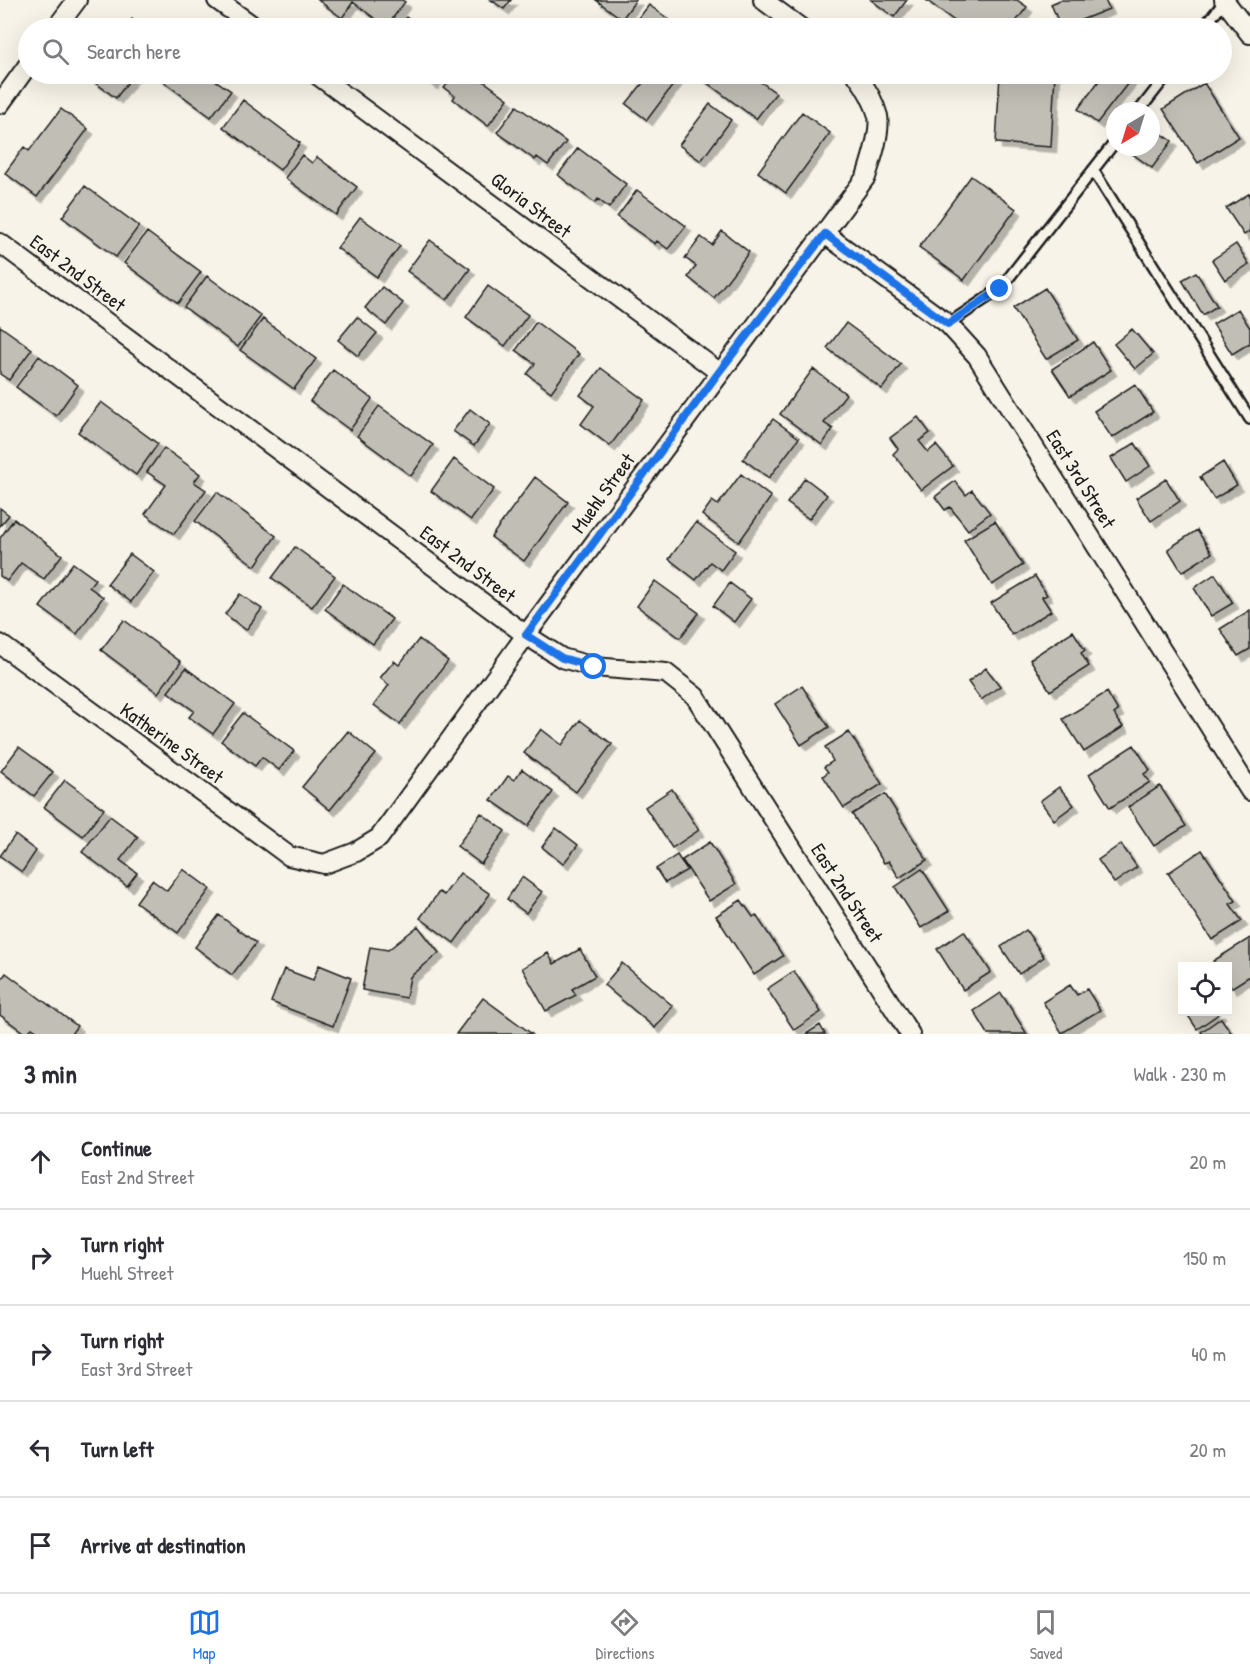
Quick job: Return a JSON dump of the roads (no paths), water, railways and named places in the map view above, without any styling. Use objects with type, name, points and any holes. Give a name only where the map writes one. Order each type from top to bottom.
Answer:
[{"type":"street","points":[[64,18],[77,0]]},
{"type":"street","points":[[217,0],[242,18]]},
{"type":"street","points":[[763,0],[787,18]]},
{"type":"street","points":[[1225,0],[1250,34]]},
{"type":"street","points":[[0,104],[18,79]]},
{"type":"street","name":"Gloria Street","points":[[330,84],[719,372]]},
{"type":"street","name":"Muehl Street","points":[[324,864],[356,852],[379,838],[719,372],[866,177],[874,149],[878,118],[863,84]]},
{"type":"street","name":"East 3rd Street","points":[[825,234],[948,324],[977,356],[1250,791]]},
{"type":"street","name":"East 2nd Street","points":[[0,243],[526,635],[562,658],[594,667],[666,673],[695,696],[910,1034]]},
{"type":"street","name":"Katherine Street","points":[[0,645],[289,856],[324,864]]},
{"type":"lane","points":[[1211,18],[1225,0]]},
{"type":"lane","points":[[1146,102],[1160,84]]},
{"type":"lane","points":[[948,324],[1000,289],[1106,153]]},
{"type":"lane","points":[[1093,170],[1250,418]]}]
